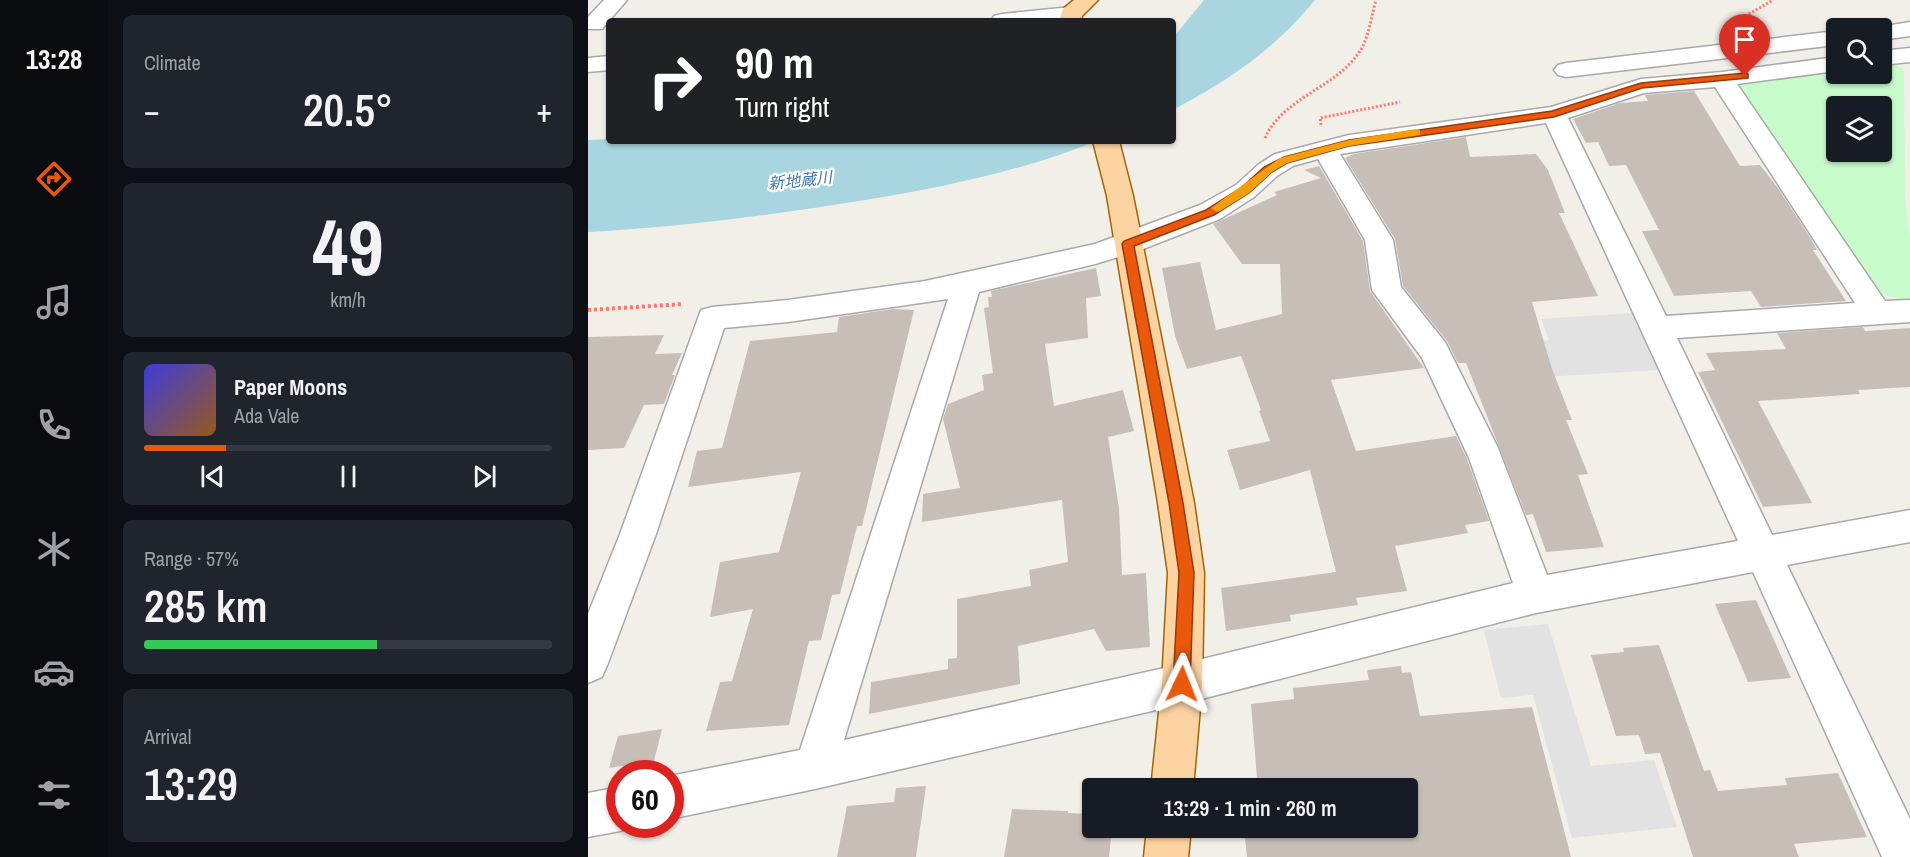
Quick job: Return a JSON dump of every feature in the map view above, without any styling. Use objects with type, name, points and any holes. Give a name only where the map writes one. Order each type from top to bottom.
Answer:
[{"type":"main road","points":[[1107,144],[1120,196],[1176,503],[1186,573],[1182,684],[1173,778]]},
{"type":"main road","points":[[1166,857],[1168,838]]},
{"type":"street","points":[[597,24],[616,0]]},
{"type":"street","points":[[1027,18],[1076,12]]},
{"type":"street","points":[[1892,31],[1910,29]]},
{"type":"street","points":[[1566,70],[1826,39]]},
{"type":"street","points":[[588,65],[606,63]]},
{"type":"street","points":[[588,663],[638,534],[712,318],[800,309],[967,284],[1128,244],[1210,212],[1245,191],[1268,170],[1284,160],[1349,143],[1554,114],[1641,86],[1722,79],[1826,65]]},
{"type":"street","points":[[1722,79],[1876,312]]},
{"type":"street","points":[[1554,114],[1903,842]]},
{"type":"street","points":[[1325,150],[1379,240],[1387,290],[1434,351],[1486,458],[1536,595]]},
{"type":"street","points":[[815,768],[967,284]]},
{"type":"street","points":[[1657,328],[1910,311]]},
{"type":"street","points":[[684,795],[815,768],[1182,684],[1536,595],[1910,526]]},
{"type":"street","points":[[588,815],[606,812]]},
{"type":"path","points":[[1264,141],[1265,133],[1271,125],[1331,79],[1359,52],[1376,0]]},
{"type":"green space","points":[[1892,63],[1904,70],[1905,196],[1910,239],[1910,298],[1900,300],[1880,293],[1737,90],[1738,84],[1743,80],[1826,70],[1826,84],[1892,84]]},
{"type":"shaded area","points":[[1632,313],[1658,370],[1545,377],[1533,342],[1549,340],[1541,319]]},
{"type":"shaded area","points":[[1548,624],[1591,766],[1654,760],[1677,827],[1572,838],[1533,695],[1501,698],[1484,630]]},
{"type":"water","points":[[1204,0],[1315,0],[1267,49],[1232,75],[1176,108],[1176,34]]},
{"type":"water","name":"新地蔵川","points":[[606,139],[606,144],[1089,144],[1028,165],[957,183],[886,197],[730,219],[588,232],[588,140]]},
{"type":"building","points":[[1694,91],[1740,166],[1760,165],[1778,188],[1817,250],[1813,250],[1846,301],[1761,307],[1751,291],[1674,296],[1642,231],[1659,230],[1626,165],[1609,166],[1598,142],[1586,143],[1573,119],[1620,103],[1648,101],[1645,95]]},
{"type":"building","points":[[1466,137],[1470,157],[1536,154],[1548,170],[1565,213],[1559,213],[1598,296],[1532,302],[1552,369],[1572,420],[1566,420],[1588,474],[1578,475],[1604,547],[1546,552],[1533,514],[1526,515],[1466,363],[1458,363],[1447,341],[1403,286],[1395,239],[1345,158],[1354,154]]},
{"type":"building","points":[[1319,166],[1363,241],[1370,291],[1424,368],[1331,380],[1356,451],[1456,436],[1467,459],[1489,521],[1465,525],[1468,533],[1395,546],[1407,591],[1356,598],[1358,605],[1290,615],[1291,621],[1226,631],[1221,588],[1336,572],[1310,470],[1240,490],[1227,450],[1270,441],[1259,411],[1261,410],[1241,356],[1187,369],[1175,336],[1162,268],[1200,262],[1216,330],[1282,314],[1280,264],[1242,264],[1213,224],[1277,195],[1274,192],[1321,178],[1304,170]]},
{"type":"building","points":[[1096,268],[1101,296],[1086,298],[1088,338],[1045,344],[1054,406],[1123,390],[1134,431],[1108,437],[1119,508],[1122,575],[1146,573],[1150,647],[1106,651],[1094,629],[1018,646],[1020,684],[869,714],[871,682],[948,669],[948,659],[957,658],[957,599],[1031,586],[1029,570],[1068,562],[1062,500],[922,522],[923,494],[960,488],[943,419],[948,404],[984,390],[982,375],[993,373],[984,308],[989,307],[988,297],[992,297],[991,291]]},
{"type":"building","points":[[893,309],[914,310],[862,526],[857,526],[840,594],[832,595],[821,640],[809,641],[789,725],[706,731],[720,682],[732,681],[753,609],[710,617],[720,562],[779,552],[801,472],[688,487],[697,451],[722,448],[750,341],[837,332],[839,317]]},
{"type":"building","points":[[1863,327],[1865,331],[1910,328],[1910,387],[1858,390],[1860,394],[1758,401],[1812,503],[1763,507],[1698,372],[1715,370],[1706,353],[1786,349],[1777,333]]},
{"type":"building","points":[[664,335],[655,354],[682,353],[672,375],[675,375],[664,404],[644,405],[624,448],[588,450],[588,337]]},
{"type":"building","points":[[1756,600],[1791,678],[1748,682],[1715,604]]},
{"type":"building","points":[[1659,645],[1704,771],[1710,770],[1718,791],[1787,785],[1785,778],[1838,773],[1867,837],[1794,844],[1799,857],[1693,857],[1660,753],[1645,754],[1639,735],[1616,736],[1591,655],[1624,652],[1623,648]]},
{"type":"building","points":[[1401,666],[1402,673],[1411,672],[1420,716],[1532,707],[1571,857],[1247,857],[1245,838],[1418,838],[1418,778],[1257,778],[1251,704],[1294,699],[1293,688],[1369,680],[1367,670]]},
{"type":"building","points":[[662,729],[654,760],[611,760],[618,736]]},
{"type":"building","points":[[926,786],[916,857],[837,857],[847,806],[894,802],[896,788]]},
{"type":"building","points":[[1012,809],[1082,814],[1082,838],[1111,838],[1109,857],[1004,857]]},
{"type":"slow traffic","points":[[1217,208],[1245,191],[1268,170],[1284,160],[1349,143],[1416,133]]},
{"type":"route","points":[[1182,684],[1186,573],[1176,503],[1128,244],[1210,212],[1245,191],[1268,170],[1284,160],[1349,143],[1554,114],[1641,86],[1745,76]]}]
